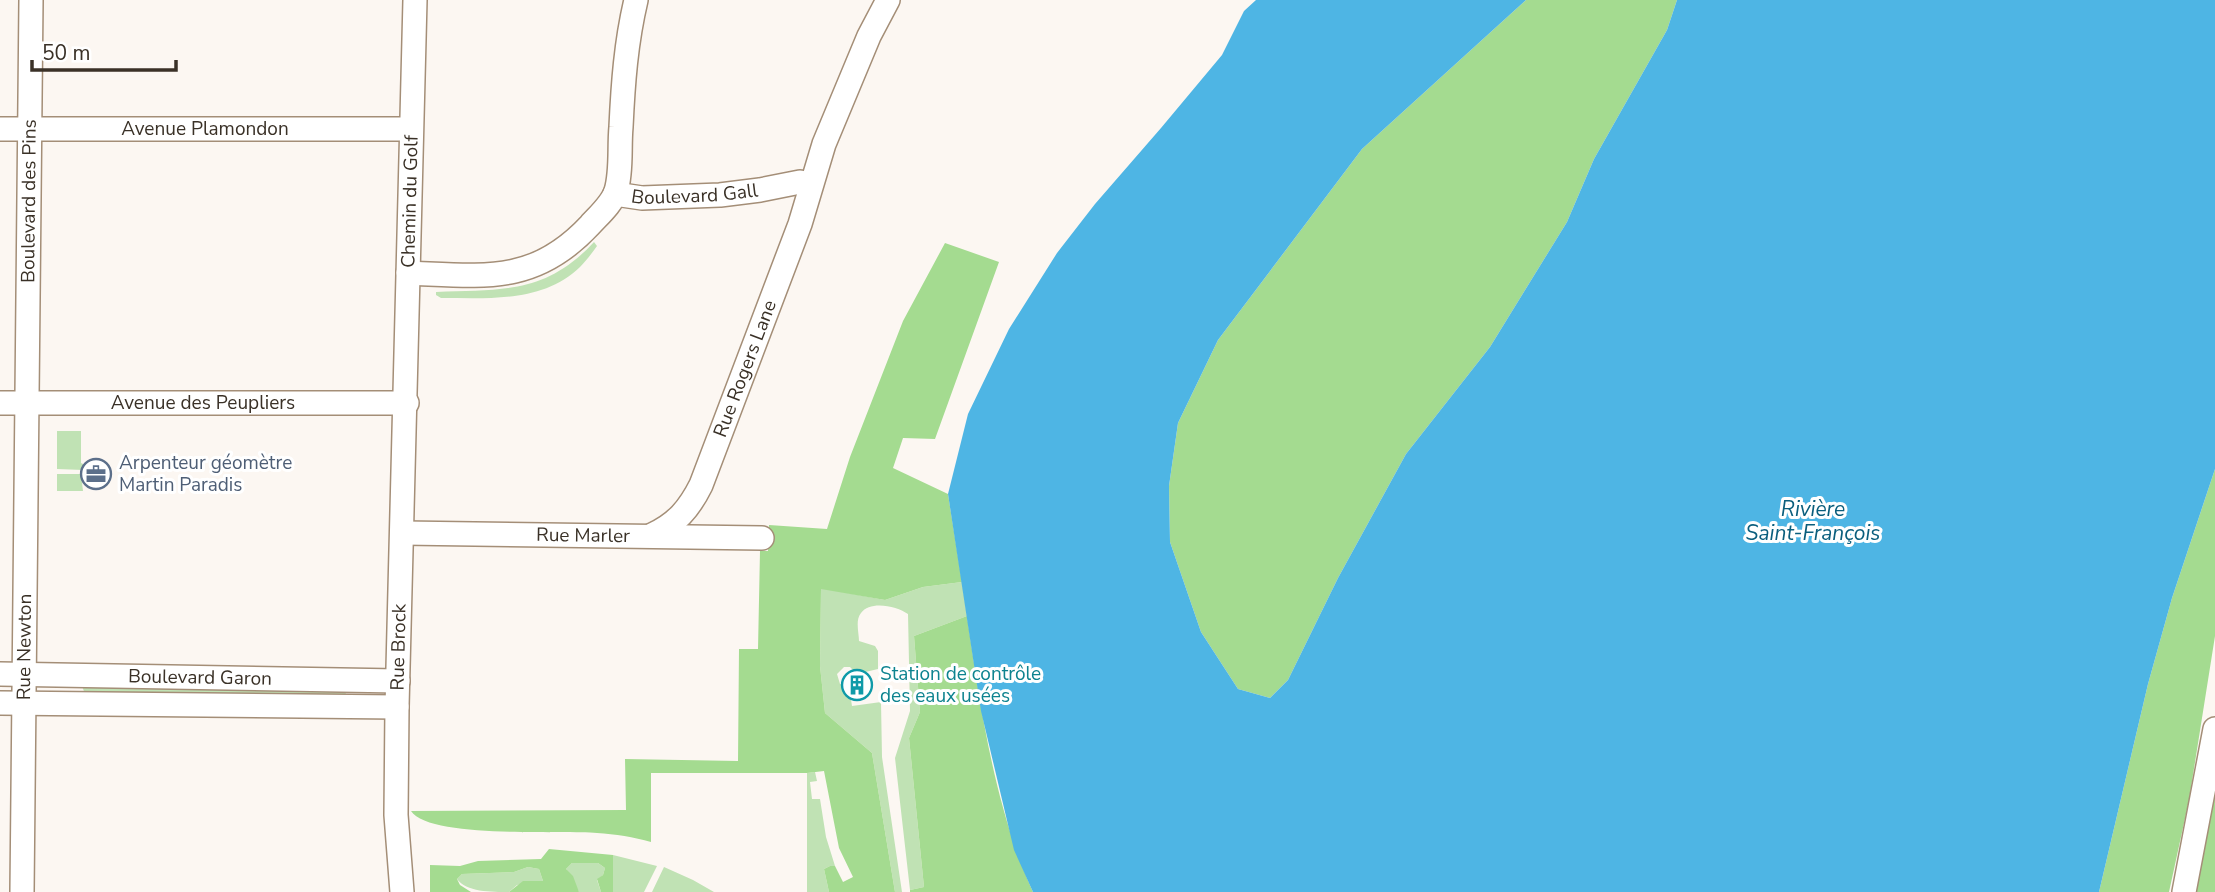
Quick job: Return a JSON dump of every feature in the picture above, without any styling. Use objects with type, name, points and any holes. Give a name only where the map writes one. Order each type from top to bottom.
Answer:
[{"type":"street","name":"Boulevard des Pins","points":[[28,403],[31,0]]},
{"type":"street","name":"Chemin du Golf","points":[[407,402],[415,0]]},
{"type":"street","points":[[615,194],[620,172],[627,49],[636,0]]},
{"type":"street","points":[[811,184],[860,55],[888,0]]},
{"type":"street","name":"Avenue Plamondon","points":[[0,129],[411,129]]},
{"type":"street","name":"Boulevard Gall","points":[[408,273],[502,274],[538,265],[568,246],[615,194],[642,198],[720,195],[800,182],[811,184]]},
{"type":"street","name":"Rue Rogers Lane","points":[[652,535],[668,528],[687,510],[701,485],[800,224],[811,184]]},
{"type":"street","name":"Avenue des Peupliers","points":[[0,403],[407,402]]},
{"type":"street","name":"Rue Brock","points":[[402,892],[396,816],[397,707],[407,402]]},
{"type":"street","name":"Rue Newton","points":[[22,892],[28,403]]},
{"type":"street","name":"Rue Marler","points":[[403,533],[762,538]]},
{"type":"street","name":"Boulevard Garon","points":[[0,674],[398,681]]},
{"type":"street","name":"Boulevard Garon","points":[[0,703],[397,707]]},
{"type":"street","points":[[2184,892],[2215,729]]},
{"type":"green space","points":[[1526,0],[1677,0],[1667,30],[1594,159],[1567,222],[1490,347],[1406,454],[1338,578],[1288,680],[1270,698],[1238,689],[1201,632],[1170,542],[1169,486],[1178,423],[1218,340],[1362,149]]},
{"type":"green space","points":[[594,242],[597,246],[580,267],[565,279],[532,293],[496,298],[441,298],[436,295],[436,292],[502,289],[540,280],[558,272]]},
{"type":"green space","points":[[945,243],[999,262],[935,439],[903,438],[893,468],[948,494],[962,582],[923,587],[885,600],[821,589],[820,666],[825,713],[872,753],[895,892],[829,892],[824,869],[835,866],[843,882],[853,877],[839,848],[824,771],[651,773],[651,842],[597,833],[498,831],[443,826],[423,820],[411,811],[626,810],[625,759],[738,761],[739,649],[758,649],[760,551],[768,551],[769,525],[827,529],[850,457],[903,321]]},
{"type":"green space","points":[[57,431],[81,431],[83,470],[57,469]]},
{"type":"green space","points":[[2215,469],[2215,636],[2189,800],[2169,892],[2099,892],[2148,684],[2172,598]]},
{"type":"green space","points":[[57,474],[81,474],[83,491],[57,491]]},
{"type":"green space","points":[[962,582],[967,616],[914,636],[920,712],[909,738],[924,887],[910,890],[895,758],[910,711],[908,614],[877,605],[865,609],[858,619],[859,641],[875,646],[878,651],[878,669],[857,674],[850,667],[844,667],[837,674],[840,684],[849,687],[852,706],[881,702],[882,757],[902,892],[895,892],[872,753],[825,713],[820,666],[821,588],[885,600],[923,587]]},
{"type":"green space","points":[[967,616],[984,722],[999,791],[1008,825],[1033,892],[910,892],[924,887],[909,738],[920,712],[914,636]]},
{"type":"green space","points":[[82,686],[341,689],[346,692],[345,699],[85,694]]},
{"type":"green space","points":[[815,772],[817,781],[810,782],[812,799],[820,799],[826,837],[835,866],[824,869],[829,892],[807,892],[807,773]]},
{"type":"green space","points":[[2215,790],[2215,892],[2193,892]]},
{"type":"green space","points":[[549,849],[613,855],[613,892],[601,892],[597,879],[603,875],[605,868],[598,863],[572,863],[566,869],[573,876],[579,892],[509,892],[523,881],[543,881],[539,869],[528,867],[514,872],[462,874],[457,879],[460,885],[471,892],[430,892],[430,865],[460,866],[478,861],[541,859]]},
{"type":"green space","points":[[613,855],[657,866],[644,892],[613,892]]},
{"type":"green space","points":[[572,863],[598,863],[605,868],[603,875],[597,880],[601,892],[579,892],[566,869]]},
{"type":"green space","points":[[528,867],[539,869],[543,881],[517,885],[509,892],[473,889],[457,879],[462,874],[514,872]]},
{"type":"green space","points":[[664,867],[693,880],[714,892],[652,892]]},
{"type":"water","name":"Rivière Saint-François","points":[[1256,0],[1526,0],[1362,149],[1218,340],[1178,423],[1169,486],[1170,542],[1201,632],[1238,689],[1270,698],[1288,680],[1338,578],[1406,454],[1490,347],[1567,222],[1594,159],[1667,30],[1677,0],[2215,0],[2215,469],[2172,598],[2148,684],[2099,892],[1033,892],[1014,850],[981,711],[948,494],[968,414],[1009,329],[1057,253],[1095,204],[1222,55],[1244,11]]},
{"type":"place","name":"Arpenteur géomètre Martin Paradis","points":[[96,474]]},
{"type":"place","name":"Station de contrôle des eaux usées","points":[[857,685]]}]
